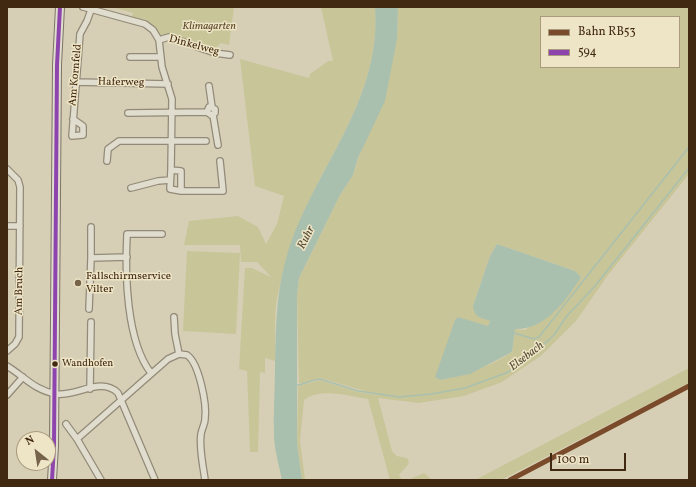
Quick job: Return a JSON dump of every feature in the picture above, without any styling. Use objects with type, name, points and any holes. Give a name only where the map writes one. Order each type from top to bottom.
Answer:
[{"type":"main road","points":[[52,480],[57,65],[60,7]]},
{"type":"street","points":[[83,7],[145,24],[153,30],[159,40],[160,57],[172,99],[170,190],[223,191],[220,161]]},
{"type":"street","name":"Am Kornfeld","points":[[73,119],[80,34],[91,10]]},
{"type":"street","name":"Dinkelweg","points":[[159,40],[169,38],[208,51],[230,55]]},
{"type":"street","points":[[130,57],[160,57]]},
{"type":"street","name":"Haferweg","points":[[75,82],[168,84]]},
{"type":"street","points":[[128,113],[210,114],[215,110],[212,107],[209,86]]},
{"type":"street","points":[[210,114],[218,145]]},
{"type":"street","points":[[107,162],[108,149],[119,141],[206,141]]},
{"type":"street","name":"Am Bruch","points":[[7,169],[18,180],[20,187],[19,337],[16,344],[7,351]]},
{"type":"street","points":[[171,170],[181,171],[181,190]]},
{"type":"street","points":[[132,188],[158,181],[170,180]]},
{"type":"street","points":[[7,226],[20,226]]},
{"type":"street","points":[[89,309],[92,227]]},
{"type":"street","points":[[151,373],[141,357],[128,304],[127,234],[162,234]]},
{"type":"street","points":[[91,258],[127,256]]},
{"type":"street","points":[[174,317],[175,334],[180,354]]},
{"type":"street","points":[[90,389],[92,322]]},
{"type":"street","points":[[77,439],[168,359],[180,354],[187,354],[192,357],[198,373],[205,414],[201,434],[205,480]]},
{"type":"street","points":[[7,366],[38,389],[64,395],[102,386],[109,386],[118,393],[155,480]]},
{"type":"street","points":[[7,395],[23,377]]},
{"type":"street","points":[[66,424],[77,439],[101,480]]},
{"type":"green space","name":"Klimagarten","points":[[112,7],[234,7],[229,45],[221,43],[213,51],[159,36],[146,20],[132,17],[133,13]]},
{"type":"green space","points":[[321,7],[375,7],[375,37],[370,66],[362,93],[351,119],[312,195],[300,222],[288,258],[276,302],[275,361],[265,358],[265,373],[260,372],[258,452],[250,452],[247,371],[239,369],[245,268],[252,268],[271,277],[257,262],[241,262],[240,245],[184,245],[189,221],[238,216],[258,227],[266,244],[277,224],[284,196],[255,186],[240,59],[309,78],[310,74],[328,61],[333,61]]},
{"type":"green space","points":[[398,7],[689,7],[689,174],[608,275],[576,321],[542,355],[502,382],[464,396],[419,403],[378,398],[392,451],[397,456],[407,458],[409,462],[399,475],[402,480],[390,480],[368,399],[327,393],[311,396],[304,400],[300,441],[305,480],[302,480],[297,443],[298,386],[320,380],[358,392],[378,395],[320,378],[299,383],[297,295],[299,278],[340,195],[353,175],[397,39]],"holes":[[[497,244],[575,271],[581,277],[559,306],[525,330],[515,329],[512,352],[495,362],[478,369],[440,380],[458,318],[488,326],[490,320],[473,306],[490,256]]]},
{"type":"green space","points":[[187,251],[240,253],[236,334],[183,331]]},
{"type":"green space","points":[[689,368],[689,383],[501,480],[475,480]]},
{"type":"green space","points":[[424,473],[432,480],[408,480]]},
{"type":"water","name":"Ruhr","points":[[375,7],[398,7],[397,39],[385,101],[358,158],[353,175],[340,195],[299,278],[297,295],[297,443],[302,480],[282,480],[275,448],[274,411],[276,323],[283,269],[299,224],[357,105],[368,74],[374,42]]},
{"type":"water","points":[[497,244],[575,271],[581,277],[569,295],[554,312],[536,325],[515,329],[512,352],[470,374],[440,380],[435,377],[455,320],[458,317],[488,326],[490,321],[476,315],[473,306],[490,256]]},
{"type":"waterway","points":[[514,333],[534,339],[539,337],[689,147]]},
{"type":"waterway","name":"Elsebach","points":[[297,385],[320,379],[358,391],[399,397],[431,394],[465,388],[506,373],[525,362],[555,334],[566,317],[595,286],[689,168]]},
{"type":"rail line","name":"RB53","points":[[510,480],[689,386]]},
{"type":"transit line","name":"594","points":[[52,480],[54,446],[57,65],[60,7]]},
{"type":"place","name":"Fallschirmservice Vilter","points":[[78,283]]},
{"type":"place","name":"Wandhofen","points":[[55,364]]}]
